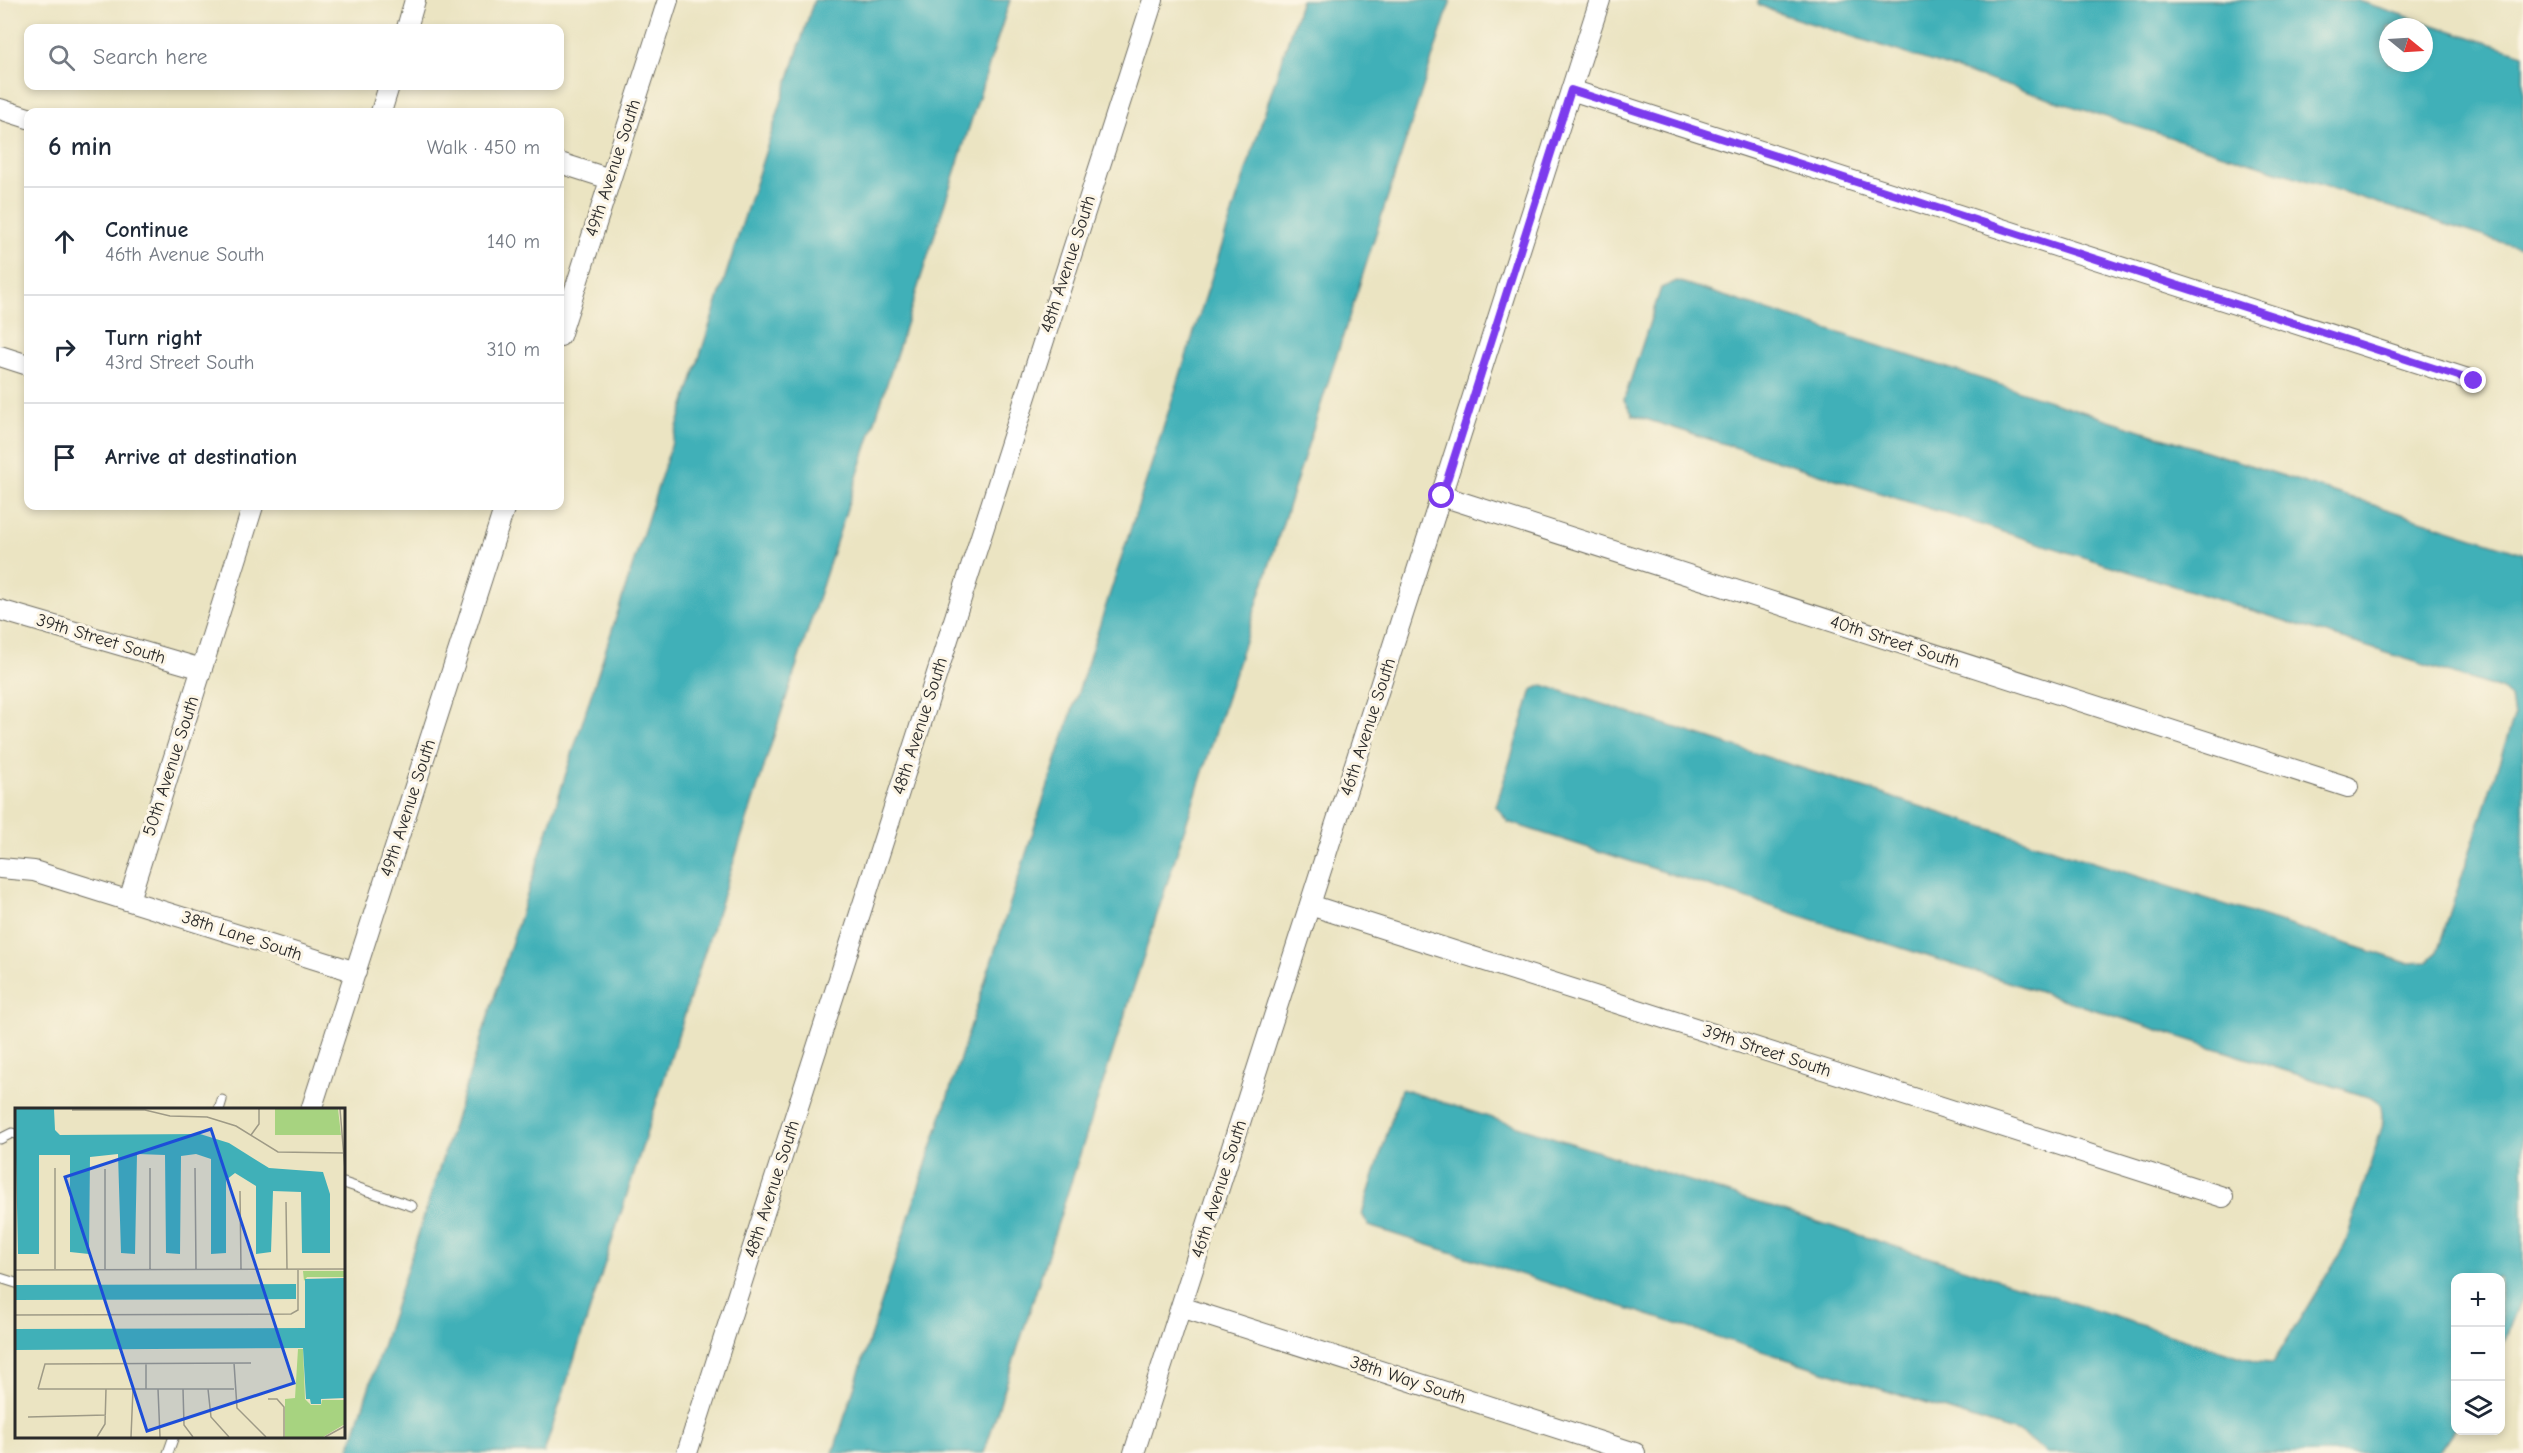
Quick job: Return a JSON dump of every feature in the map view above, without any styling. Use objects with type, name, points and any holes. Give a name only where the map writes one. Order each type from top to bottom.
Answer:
[{"type":"street","points":[[408,24],[415,0]]},
{"type":"street","name":"49th Avenue South","points":[[564,323],[668,0]]},
{"type":"street","name":"48th Avenue South","points":[[687,1453],[1153,0]]},
{"type":"street","name":"46th Avenue South","points":[[1134,1453],[1600,0]]},
{"type":"street","points":[[386,108],[389,90]]},
{"type":"street","points":[[1571,90],[2474,381]]},
{"type":"street","points":[[0,109],[24,116]]},
{"type":"street","points":[[564,164],[610,178]]},
{"type":"street","points":[[0,356],[24,364]]},
{"type":"street","name":"40th Street South","points":[[1442,496],[2348,787]]},
{"type":"street","name":"50th Avenue South","points":[[129,900],[252,510]]},
{"type":"street","name":"49th Avenue South","points":[[312,1108],[504,510]]},
{"type":"street","name":"39th Street South","points":[[0,610],[202,669]]},
{"type":"street","points":[[0,868],[34,871],[129,900]]},
{"type":"street","name":"38th Lane South","points":[[129,900],[356,972]]},
{"type":"street","name":"39th Street South","points":[[1310,905],[2223,1197]]},
{"type":"street","name":"38th Way South","points":[[1181,1307],[1635,1453]]},
{"type":"lane","points":[[220,1108],[222,1100]]},
{"type":"lane","points":[[0,1140],[12,1133],[15,1134]]},
{"type":"lane","points":[[345,1183],[412,1206]]},
{"type":"lane","points":[[0,1278],[15,1283]]},
{"type":"lane","points":[[168,1453],[174,1438]]},
{"type":"water","points":[[814,0],[1010,0],[544,1453],[348,1453]]},
{"type":"water","points":[[1301,0],[1451,0],[984,1453],[833,1453]]},
{"type":"water","points":[[1758,0],[2356,0],[2412,18],[2379,18],[2379,72],[2433,72],[2433,25],[2523,54],[2523,249],[1775,12],[1758,4]]},
{"type":"water","points":[[1677,281],[2523,553],[2523,1294],[2505,1339],[2505,1273],[2451,1273],[2451,1434],[2438,1453],[2046,1453],[2022,1434],[1369,1226],[1362,1214],[1401,1089],[2257,1362],[2273,1363],[2345,1245],[2383,1124],[2381,1105],[2371,1098],[1508,822],[1496,806],[1532,690],[1543,685],[2407,963],[2427,962],[2437,952],[2514,717],[2511,698],[2501,689],[1633,415],[1624,400],[1661,288]]},
{"type":"route","points":[[1442,496],[1571,90],[2474,381]]}]
